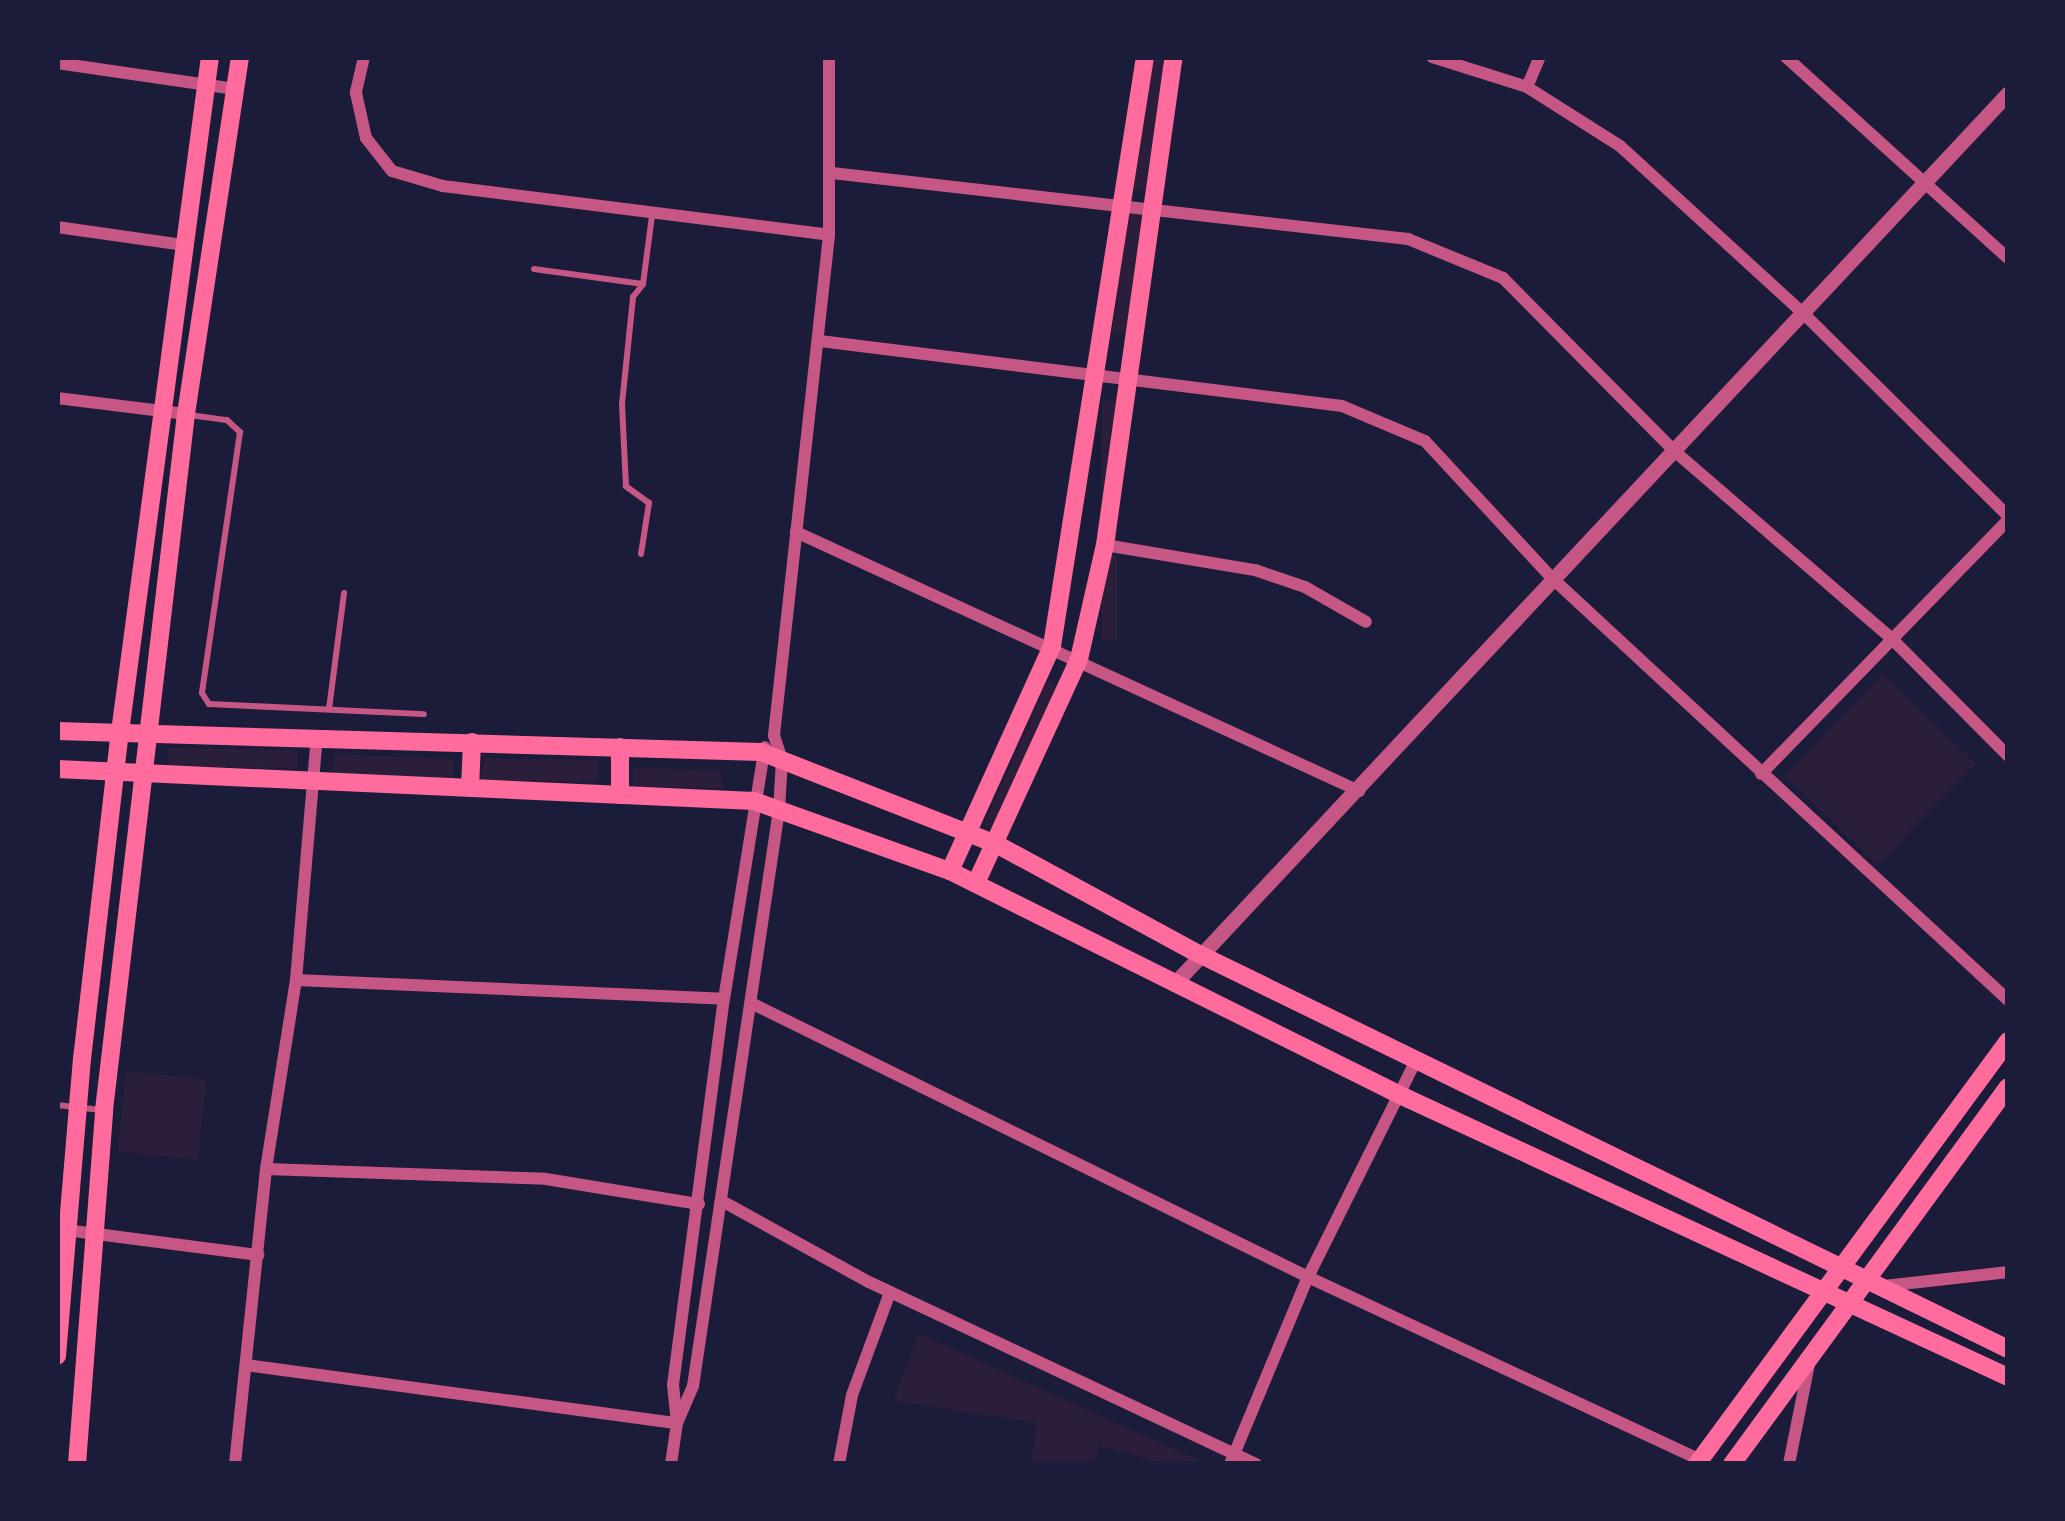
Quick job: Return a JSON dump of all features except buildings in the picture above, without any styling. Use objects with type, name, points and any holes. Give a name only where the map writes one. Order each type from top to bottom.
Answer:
[{"type":"main road","points":[[57,1356],[67,1107],[82,1059],[161,411],[210,57]]},
{"type":"main road","points":[[77,1464],[91,1233],[104,1110],[187,414],[240,57]]},
{"type":"main road","points":[[950,871],[1052,646],[1145,57]]},
{"type":"main road","points":[[976,883],[1078,659],[1105,545],[1174,57]]},
{"type":"main road","points":[[57,731],[761,752],[969,831],[1199,954],[2008,1349]]},
{"type":"main road","points":[[470,788],[472,742]]},
{"type":"main road","points":[[620,747],[620,795]]},
{"type":"main road","points":[[57,769],[754,801],[950,871],[1400,1095],[2008,1376]]},
{"type":"main road","points":[[91,976],[121,979]]},
{"type":"main road","points":[[1699,1462],[2008,1040]]},
{"type":"main road","points":[[82,1059],[110,1062]]},
{"type":"main road","points":[[1732,1464],[1849,1303],[1870,1283],[2008,1087]]},
{"type":"street","points":[[364,57],[356,93],[366,138],[392,171],[443,186],[829,235]]},
{"type":"street","points":[[677,1423],[693,1385],[778,810],[782,760],[774,735],[829,235],[830,57]]},
{"type":"street","points":[[1432,57],[1527,87],[1621,146],[1803,313],[2008,518],[1761,774]]},
{"type":"street","points":[[1527,87],[1540,57]]},
{"type":"street","points":[[1786,57],[2008,258]]},
{"type":"street","points":[[57,63],[236,89]]},
{"type":"street","points":[[1174,984],[2008,93]]},
{"type":"street","points":[[832,172],[1122,202],[1408,239],[1502,278],[1672,449],[1892,639],[2008,757]]},
{"type":"street","points":[[57,227],[183,244]]},
{"type":"street","points":[[820,341],[1093,379],[1342,406],[1424,440],[1552,578],[2008,1000]]},
{"type":"street","points":[[57,398],[187,414]]},
{"type":"street","points":[[796,532],[1359,791]]},
{"type":"street","points":[[1105,545],[1255,570],[1305,587],[1366,622]]},
{"type":"street","points":[[671,1464],[677,1423],[673,1385],[724,999],[761,752],[774,735]]},
{"type":"street","points":[[235,1464],[266,1169],[296,980],[317,737]]},
{"type":"street","points":[[296,980],[724,999]]},
{"type":"street","points":[[752,1003],[1308,1277],[1699,1462]]},
{"type":"street","points":[[1232,1459],[1308,1277],[1416,1060]]},
{"type":"street","points":[[266,1169],[546,1179],[699,1204]]},
{"type":"street","points":[[722,1201],[890,1292],[1232,1459],[1256,1464]]},
{"type":"street","points":[[65,1230],[258,1255]]},
{"type":"street","points":[[1870,1283],[2008,1272]]},
{"type":"street","points":[[838,1464],[852,1395],[890,1292]]},
{"type":"street","points":[[1789,1464],[1809,1363]]},
{"type":"street","points":[[246,1365],[677,1423]]},
{"type":"lane","points":[[641,554],[649,503],[626,486],[622,404],[634,297],[643,284],[653,212]]},
{"type":"lane","points":[[534,269],[643,284]]},
{"type":"lane","points":[[187,414],[227,420],[240,432],[202,693],[209,704],[424,714]]},
{"type":"lane","points":[[328,709],[344,593]]},
{"type":"lane","points":[[67,1107],[104,1110]]},
{"type":"shaded area","points":[[1152,57],[1165,57],[1145,191],[1129,190]]},
{"type":"shaded area","points":[[1127,212],[1143,214],[1128,335],[1112,333]]},
{"type":"shaded area","points":[[1102,401],[1117,401],[1117,641],[1102,641]]},
{"type":"shaded area","points":[[1883,674],[1976,764],[1878,865],[1785,775]]},
{"type":"shaded area","points":[[1048,680],[1059,685],[995,829],[984,824]]},
{"type":"shaded area","points":[[168,748],[298,750],[298,768],[168,766]]},
{"type":"shaded area","points":[[334,754],[454,759],[454,782],[332,774]]},
{"type":"shaded area","points":[[483,758],[598,760],[598,782],[483,780]]},
{"type":"shaded area","points":[[633,767],[719,771],[725,788],[633,787]]},
{"type":"shaded area","points":[[126,1071],[207,1079],[198,1160],[118,1152]]},
{"type":"shaded area","points":[[924,1336],[1208,1464],[1166,1464],[1099,1446],[1094,1464],[1031,1464],[1037,1423],[894,1401],[917,1337]]}]
